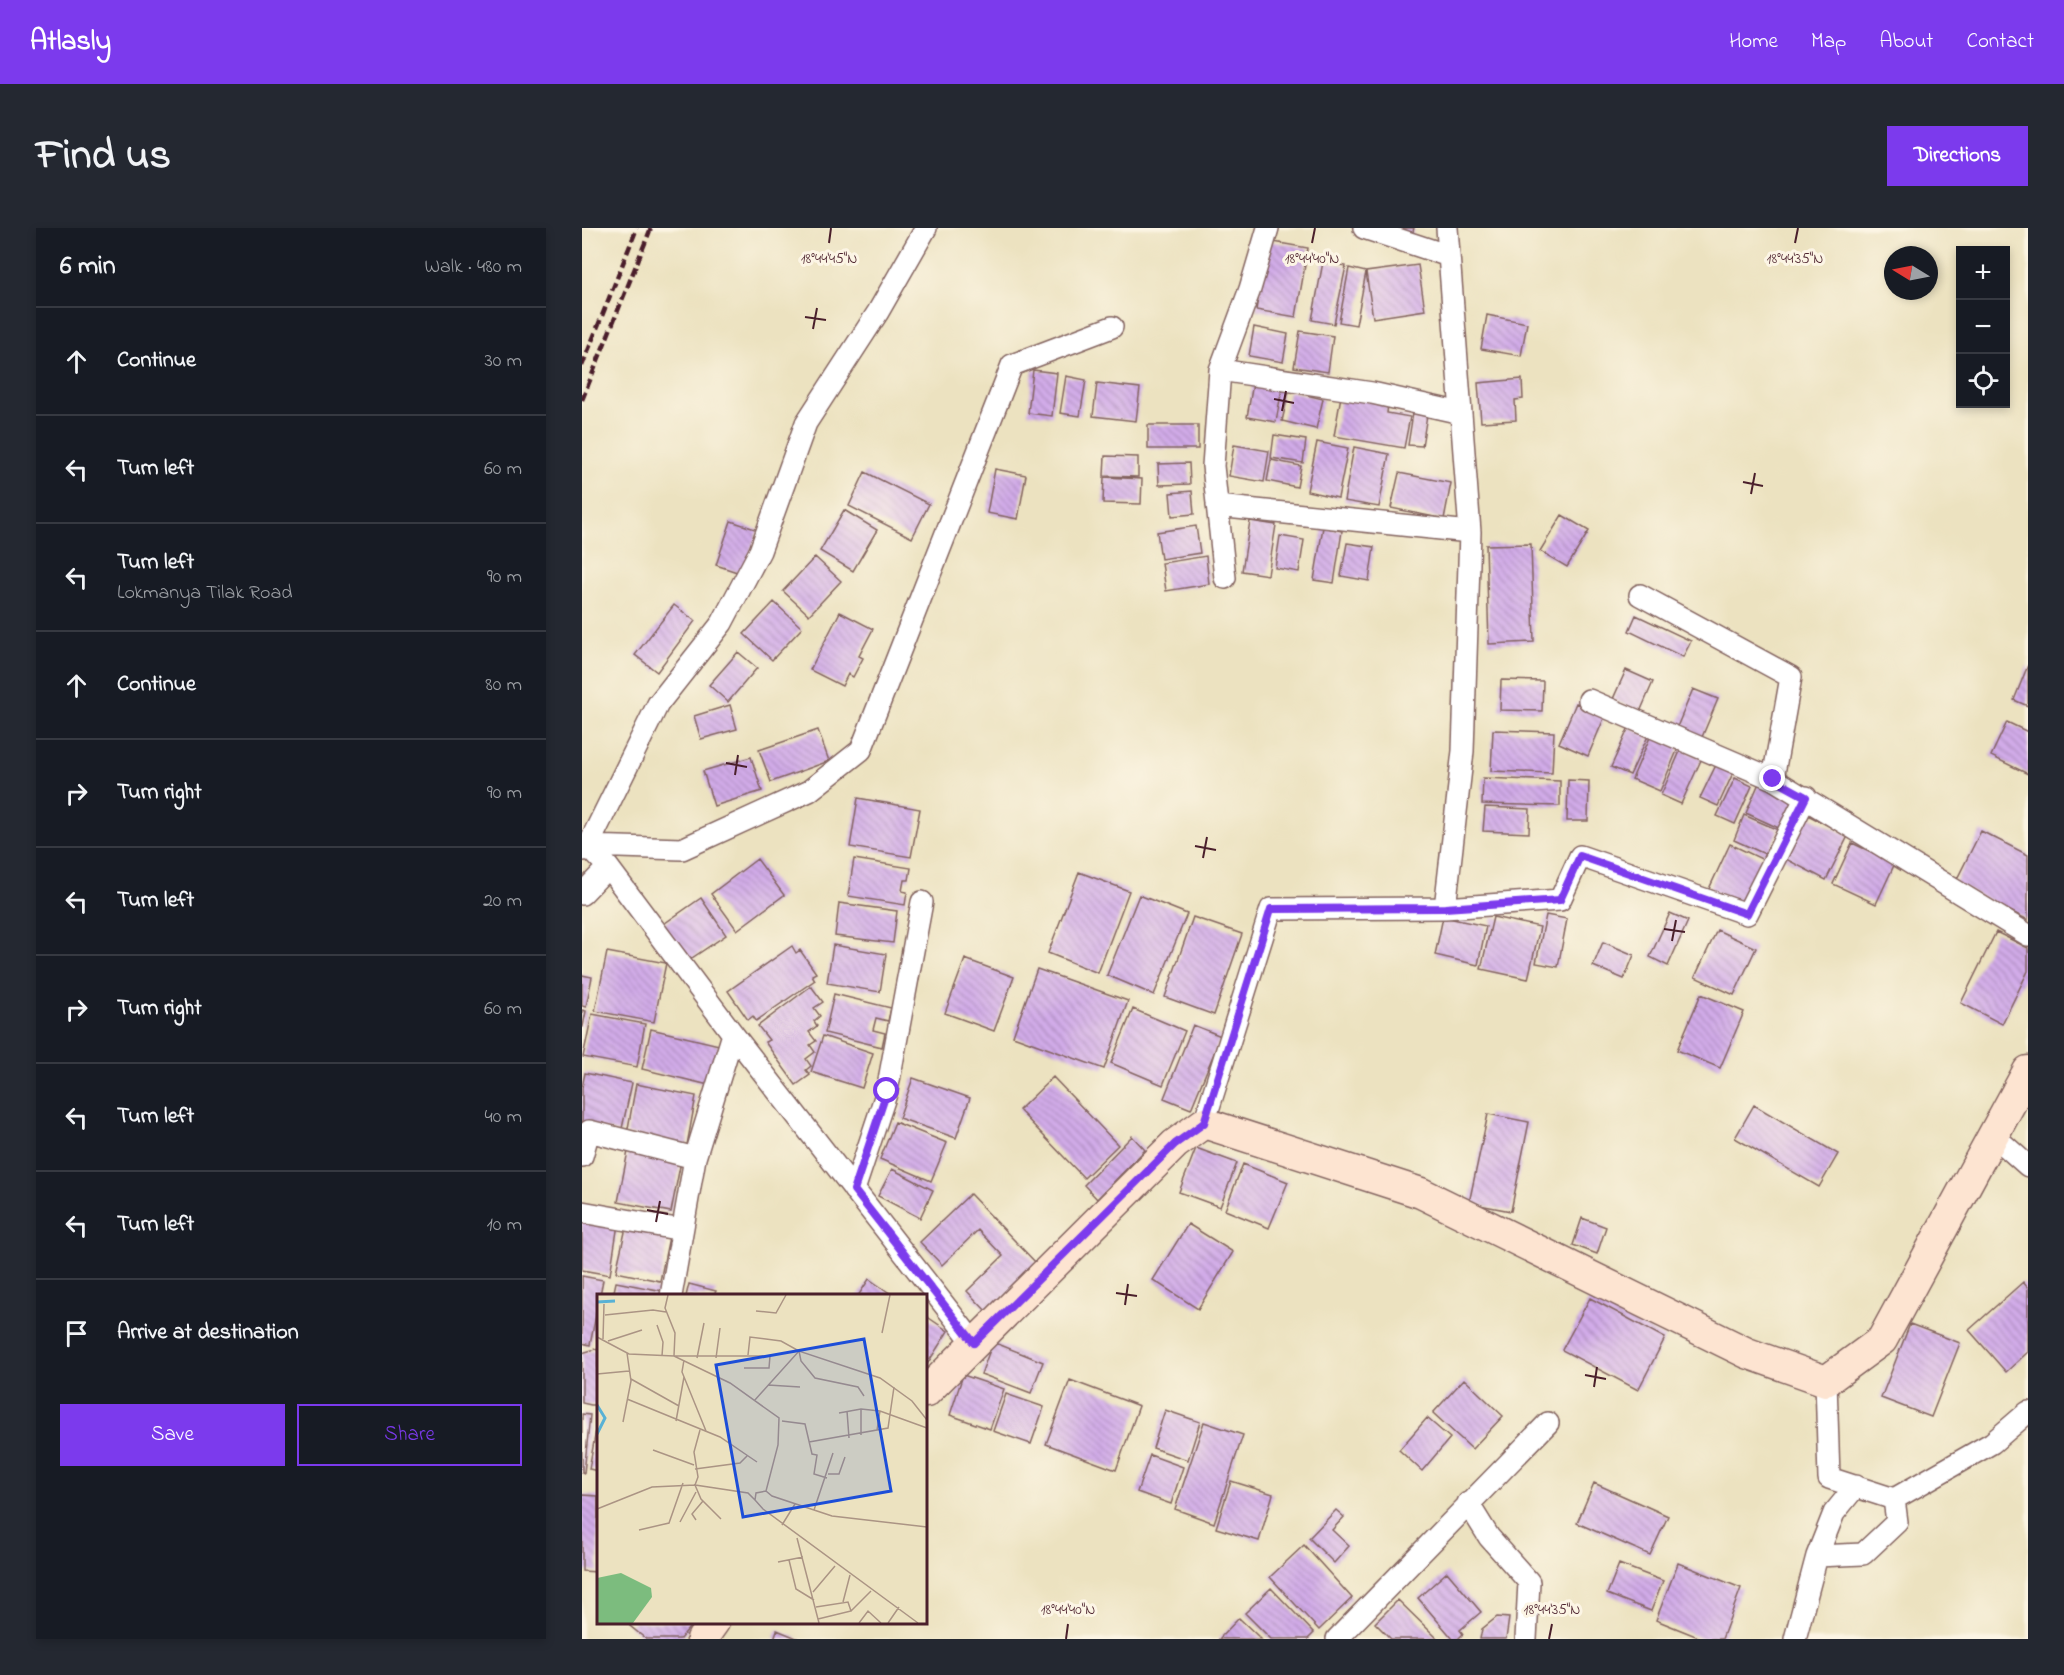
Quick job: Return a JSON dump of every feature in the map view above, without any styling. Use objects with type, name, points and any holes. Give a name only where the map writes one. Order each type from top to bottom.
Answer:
[{"type":"main road","points":[[927,1391],[1175,1144],[1204,1123],[1421,1193],[1747,1353],[1826,1381],[1882,1340],[2028,1071]]},
{"type":"main road","points":[[702,1639],[713,1624]]},
{"type":"street","points":[[585,849],[658,704],[722,623],[760,551],[806,423],[878,312],[926,228]]},
{"type":"street","points":[[1225,578],[1213,466],[1220,370],[1250,289],[1268,228]]},
{"type":"street","points":[[1364,228],[1449,256]]},
{"type":"street","points":[[1445,908],[1463,751],[1470,532],[1446,228]]},
{"type":"street","points":[[585,849],[682,849],[809,791],[861,750],[1012,365],[1112,327]]},
{"type":"street","points":[[1220,370],[1372,393],[1461,413]]},
{"type":"street","points":[[1217,506],[1470,532]]},
{"type":"street","points":[[1640,595],[1791,677],[1773,779]]},
{"type":"street","points":[[1589,700],[1773,779],[1806,797],[2028,935]]},
{"type":"street","points":[[1204,1123],[1271,909],[1445,908],[1560,900],[1580,856],[1747,914],[1806,797]]},
{"type":"street","points":[[585,849],[608,867],[733,1034],[974,1343]]},
{"type":"street","points":[[582,894],[608,867]]},
{"type":"street","points":[[854,1190],[887,1091],[922,902]]},
{"type":"street","points":[[670,1294],[695,1158],[733,1034]]},
{"type":"street","points":[[582,1156],[589,1131],[695,1158]]},
{"type":"street","points":[[1993,1135],[2028,1166]]},
{"type":"street","points":[[582,1212],[682,1230]]},
{"type":"street","points":[[1826,1381],[1829,1478],[1894,1499],[1992,1443],[2028,1412]]},
{"type":"street","points":[[1337,1639],[1548,1423]]},
{"type":"street","points":[[1795,1639],[1817,1556],[1833,1512],[1856,1486]]},
{"type":"street","points":[[1817,1556],[1863,1554],[1897,1522],[1894,1499]]},
{"type":"street","points":[[1468,1503],[1490,1537],[1529,1582],[1526,1639]]},
{"type":"building","points":[[1369,228],[1414,228],[1411,239]]},
{"type":"building","points":[[1268,241],[1308,248],[1296,317],[1256,310]]},
{"type":"building","points":[[1323,262],[1346,266],[1334,324],[1312,320]]},
{"type":"building","points":[[1418,265],[1425,310],[1373,318],[1366,272]]},
{"type":"building","points":[[1349,268],[1366,272],[1356,325],[1339,322]]},
{"type":"building","points":[[1487,315],[1527,323],[1521,356],[1481,349]]},
{"type":"building","points":[[1254,327],[1288,334],[1283,362],[1249,356]]},
{"type":"building","points":[[1300,331],[1333,336],[1328,372],[1294,367]]},
{"type":"building","points":[[1033,370],[1057,373],[1052,416],[1028,413]]},
{"type":"building","points":[[1066,376],[1086,380],[1080,416],[1060,413]]},
{"type":"building","points":[[1522,379],[1523,399],[1515,400],[1516,420],[1481,422],[1478,383]]},
{"type":"building","points":[[1097,383],[1140,388],[1136,421],[1093,416]]},
{"type":"building","points":[[1253,383],[1282,388],[1276,422],[1247,417]]},
{"type":"building","points":[[1289,391],[1323,399],[1316,429],[1282,421]]},
{"type":"building","points":[[1341,396],[1388,404],[1387,413],[1410,417],[1404,448],[1334,436]]},
{"type":"building","points":[[1413,413],[1427,415],[1422,446],[1408,445]]},
{"type":"building","points":[[1148,425],[1198,425],[1198,449],[1148,449]]},
{"type":"building","points":[[1274,435],[1306,440],[1303,463],[1271,458]]},
{"type":"building","points":[[1317,442],[1348,448],[1338,498],[1307,491]]},
{"type":"building","points":[[1234,445],[1269,451],[1264,482],[1229,476]]},
{"type":"building","points":[[1354,447],[1389,454],[1379,507],[1344,501]]},
{"type":"building","points":[[1105,456],[1138,457],[1138,477],[1104,476]]},
{"type":"building","points":[[1271,460],[1301,466],[1297,487],[1267,481]]},
{"type":"building","points":[[1189,463],[1190,484],[1159,485],[1158,464]]},
{"type":"building","points":[[995,469],[1026,475],[1018,519],[987,513]]},
{"type":"building","points":[[865,472],[929,504],[912,538],[849,506]]},
{"type":"building","points":[[1399,473],[1451,483],[1444,519],[1391,508]]},
{"type":"building","points":[[1104,477],[1142,479],[1141,504],[1103,503]]},
{"type":"building","points":[[1192,491],[1194,514],[1172,516],[1170,493]]},
{"type":"building","points":[[844,510],[877,530],[853,571],[820,551]]},
{"type":"building","points":[[1562,515],[1589,531],[1567,567],[1540,551]]},
{"type":"building","points":[[731,521],[758,530],[743,574],[716,565]]},
{"type":"building","points":[[1250,521],[1276,525],[1268,575],[1242,571]]},
{"type":"building","points":[[1196,526],[1200,553],[1161,559],[1157,532]]},
{"type":"building","points":[[1323,527],[1342,531],[1334,583],[1314,580]]},
{"type":"building","points":[[1280,536],[1304,540],[1299,572],[1275,568]]},
{"type":"building","points":[[1347,543],[1374,547],[1369,581],[1341,576]]},
{"type":"building","points":[[1531,544],[1534,642],[1489,644],[1486,545]]},
{"type":"building","points":[[1206,556],[1209,584],[1166,591],[1162,563]]},
{"type":"building","points":[[815,557],[841,581],[809,615],[783,591]]},
{"type":"building","points":[[774,602],[802,628],[772,660],[744,634]]},
{"type":"building","points":[[674,605],[695,621],[657,672],[635,655]]},
{"type":"building","points":[[840,612],[873,629],[859,656],[863,658],[853,677],[848,674],[842,686],[810,670]]},
{"type":"building","points":[[1636,615],[1691,641],[1683,657],[1629,631]]},
{"type":"building","points":[[738,652],[757,668],[728,702],[709,685]]},
{"type":"building","points":[[2028,665],[2028,706],[2014,700]]},
{"type":"building","points":[[1626,670],[1653,682],[1640,712],[1613,699]]},
{"type":"building","points":[[1501,680],[1543,681],[1542,711],[1500,710]]},
{"type":"building","points":[[1693,689],[1718,699],[1702,737],[1677,727]]},
{"type":"building","points":[[1576,703],[1605,716],[1588,756],[1559,743]]},
{"type":"building","points":[[730,705],[737,729],[701,739],[694,716]]},
{"type":"building","points":[[2007,722],[2028,732],[2028,774],[1991,756]]},
{"type":"building","points":[[1629,727],[1648,736],[1630,775],[1611,767]]},
{"type":"building","points":[[818,730],[829,761],[771,782],[759,750]]},
{"type":"building","points":[[1493,730],[1554,732],[1552,773],[1491,771]]},
{"type":"building","points":[[1651,735],[1679,746],[1660,791],[1632,779]]},
{"type":"building","points":[[1681,749],[1702,758],[1681,804],[1661,795]]},
{"type":"building","points":[[751,757],[762,791],[714,806],[703,771]]},
{"type":"building","points":[[1716,765],[1733,773],[1718,806],[1700,798]]},
{"type":"building","points":[[1483,778],[1560,781],[1560,806],[1482,804]]},
{"type":"building","points":[[1735,778],[1752,786],[1735,824],[1717,816]]},
{"type":"building","points":[[1568,780],[1589,781],[1588,821],[1567,821]]},
{"type":"building","points":[[1759,783],[1797,800],[1783,830],[1746,813]]},
{"type":"building","points":[[858,798],[920,809],[911,857],[850,847]]},
{"type":"building","points":[[1485,807],[1530,809],[1529,833],[1483,831]]},
{"type":"building","points":[[1804,813],[1848,836],[1826,880],[1782,857]]},
{"type":"building","points":[[1744,815],[1778,830],[1767,855],[1734,840]]},
{"type":"building","points":[[1981,831],[2028,855],[2028,920],[1955,883]]},
{"type":"building","points":[[1852,843],[1895,863],[1876,904],[1833,884]]},
{"type":"building","points":[[1730,844],[1766,861],[1745,906],[1709,889]]},
{"type":"building","points":[[757,859],[784,895],[737,930],[711,894]]},
{"type":"building","points":[[854,859],[911,868],[909,880],[904,880],[902,891],[907,892],[905,905],[848,896]]},
{"type":"building","points":[[1079,872],[1129,891],[1098,973],[1048,953]]},
{"type":"building","points":[[1139,895],[1187,914],[1154,995],[1107,975]]},
{"type":"building","points":[[701,898],[726,935],[683,964],[658,928]]},
{"type":"building","points":[[839,903],[897,911],[893,943],[835,936]]},
{"type":"building","points":[[1670,913],[1688,921],[1668,966],[1650,957]]},
{"type":"building","points":[[1546,915],[1567,919],[1558,967],[1536,963]]},
{"type":"building","points":[[1193,917],[1242,934],[1214,1015],[1165,997]]},
{"type":"building","points":[[1443,917],[1486,926],[1478,965],[1435,955]]},
{"type":"building","points":[[1493,917],[1540,927],[1528,979],[1481,969]]},
{"type":"building","points":[[1717,930],[1756,948],[1734,995],[1695,977]]},
{"type":"building","points":[[1996,932],[2028,948],[2028,971],[2002,1024],[1961,1003]]},
{"type":"building","points":[[1603,942],[1634,955],[1624,979],[1593,966]]},
{"type":"building","points":[[833,945],[886,954],[880,992],[827,983]]},
{"type":"building","points":[[792,946],[796,953],[800,950],[816,973],[812,975],[815,980],[756,1021],[753,1016],[748,1020],[728,991]]},
{"type":"building","points":[[607,952],[666,963],[654,1022],[595,1011]]},
{"type":"building","points":[[965,959],[1014,977],[994,1031],[945,1013]]},
{"type":"building","points":[[1037,969],[1128,1001],[1104,1069],[1013,1036]]},
{"type":"building","points":[[582,975],[592,977],[586,1007],[582,1006]]},
{"type":"building","points":[[811,986],[823,1002],[814,1008],[820,1016],[814,1021],[817,1026],[809,1032],[816,1041],[810,1045],[815,1052],[806,1059],[811,1066],[806,1070],[810,1075],[796,1085],[765,1042],[769,1040],[758,1026]]},
{"type":"building","points":[[834,994],[891,1008],[888,1021],[876,1018],[873,1030],[885,1033],[882,1047],[825,1033]]},
{"type":"building","points":[[1701,994],[1744,1012],[1720,1068],[1677,1050]]},
{"type":"building","points":[[1133,1009],[1185,1031],[1163,1085],[1111,1063]]},
{"type":"building","points":[[582,1010],[586,1011],[583,1027],[582,1027]]},
{"type":"building","points":[[592,1014],[645,1024],[637,1067],[583,1057]]},
{"type":"building","points":[[1193,1025],[1221,1036],[1191,1109],[1164,1098]]},
{"type":"building","points":[[651,1029],[719,1045],[709,1085],[642,1069]]},
{"type":"building","points":[[823,1036],[873,1053],[862,1088],[811,1072]]},
{"type":"building","points":[[585,1073],[632,1083],[621,1133],[582,1124],[582,1087]]},
{"type":"building","points":[[1053,1077],[1118,1145],[1084,1178],[1019,1110]]},
{"type":"building","points":[[913,1078],[970,1098],[956,1138],[899,1118]]},
{"type":"building","points":[[636,1084],[696,1096],[687,1145],[627,1134]]},
{"type":"building","points":[[1754,1105],[1838,1154],[1819,1187],[1735,1138]]},
{"type":"building","points":[[1488,1114],[1529,1122],[1511,1211],[1469,1203]]},
{"type":"building","points":[[895,1122],[947,1143],[931,1181],[880,1159]]},
{"type":"building","points":[[1132,1136],[1145,1150],[1097,1199],[1084,1185]]},
{"type":"building","points":[[1196,1148],[1237,1163],[1220,1207],[1179,1192]]},
{"type":"building","points":[[628,1151],[681,1161],[671,1212],[618,1202]]},
{"type":"building","points":[[1243,1164],[1288,1182],[1269,1228],[1225,1210]]},
{"type":"building","points":[[892,1169],[933,1190],[920,1218],[878,1196]]},
{"type":"building","points":[[970,1194],[1038,1265],[988,1313],[967,1291],[1003,1256],[978,1230],[942,1265],[920,1242]]},
{"type":"building","points":[[582,1218],[618,1224],[610,1275],[582,1270]]},
{"type":"building","points":[[1582,1218],[1606,1227],[1597,1254],[1573,1245]]},
{"type":"building","points":[[627,1223],[670,1232],[660,1281],[616,1272]]},
{"type":"building","points":[[1188,1224],[1233,1252],[1198,1309],[1153,1280]]},
{"type":"building","points":[[582,1276],[603,1280],[600,1294],[597,1294],[597,1310],[590,1345],[582,1343]]},
{"type":"building","points":[[869,1279],[891,1294],[859,1294]]},
{"type":"building","points":[[616,1282],[663,1291],[662,1294],[613,1294]]},
{"type":"building","points":[[2023,1282],[2028,1288],[2028,1352],[2006,1372],[1969,1330]]},
{"type":"building","points":[[689,1284],[716,1291],[715,1294],[686,1294]]},
{"type":"building","points":[[1590,1298],[1665,1338],[1638,1390],[1562,1350]]},
{"type":"building","points":[[927,1317],[948,1331],[927,1364]]},
{"type":"building","points":[[1910,1324],[1960,1343],[1931,1417],[1881,1398]]},
{"type":"building","points":[[993,1342],[1043,1362],[1031,1393],[981,1374]]},
{"type":"building","points":[[597,1350],[597,1405],[582,1403],[582,1353]]},
{"type":"building","points":[[963,1375],[1004,1389],[990,1429],[950,1415]]},
{"type":"building","points":[[1464,1379],[1503,1416],[1472,1449],[1433,1413]]},
{"type":"building","points":[[1070,1380],[1139,1406],[1116,1470],[1046,1444]]},
{"type":"building","points":[[1006,1394],[1044,1407],[1031,1444],[993,1431]]},
{"type":"building","points":[[1165,1410],[1200,1422],[1188,1460],[1153,1448]]},
{"type":"building","points":[[582,1414],[590,1415],[584,1473],[582,1472]]},
{"type":"building","points":[[1427,1418],[1450,1438],[1422,1471],[1399,1450]]},
{"type":"building","points":[[1204,1422],[1243,1435],[1214,1523],[1175,1509]]},
{"type":"building","points":[[597,1425],[597,1471],[589,1469]]},
{"type":"building","points":[[1150,1455],[1183,1467],[1171,1504],[1137,1492]]},
{"type":"building","points":[[1231,1481],[1273,1494],[1259,1541],[1216,1528]]},
{"type":"building","points":[[1594,1483],[1668,1516],[1650,1555],[1577,1523]]},
{"type":"building","points":[[582,1495],[597,1496],[597,1572],[582,1571]]},
{"type":"building","points":[[1336,1510],[1344,1517],[1332,1530],[1349,1546],[1334,1563],[1309,1538]]},
{"type":"building","points":[[1304,1545],[1352,1598],[1319,1630],[1270,1577]]},
{"type":"building","points":[[1678,1563],[1741,1588],[1722,1639],[1703,1639],[1656,1620]]},
{"type":"building","points":[[1619,1564],[1663,1581],[1651,1611],[1607,1594]]},
{"type":"building","points":[[1447,1572],[1481,1612],[1460,1630],[1463,1634],[1458,1639],[1453,1639],[1418,1598]]},
{"type":"building","points":[[1271,1588],[1314,1633],[1308,1639],[1271,1639],[1245,1613]]},
{"type":"building","points":[[1398,1600],[1438,1639],[1391,1639],[1375,1623]]},
{"type":"building","points":[[1497,1617],[1509,1618],[1506,1639],[1480,1639],[1482,1629]]},
{"type":"building","points":[[1239,1618],[1261,1639],[1219,1639]]},
{"type":"building","points":[[632,1624],[692,1624],[680,1639],[646,1639],[630,1626]]},
{"type":"building","points":[[777,1630],[799,1639],[774,1639]]},
{"type":"railway","points":[[582,366],[637,228]]},
{"type":"railway","points":[[582,400],[651,228]]},
{"type":"route","points":[[887,1091],[854,1190],[974,1343],[1175,1144],[1204,1123],[1271,909],[1445,908],[1560,900],[1580,856],[1747,914],[1806,797],[1773,779]]}]
